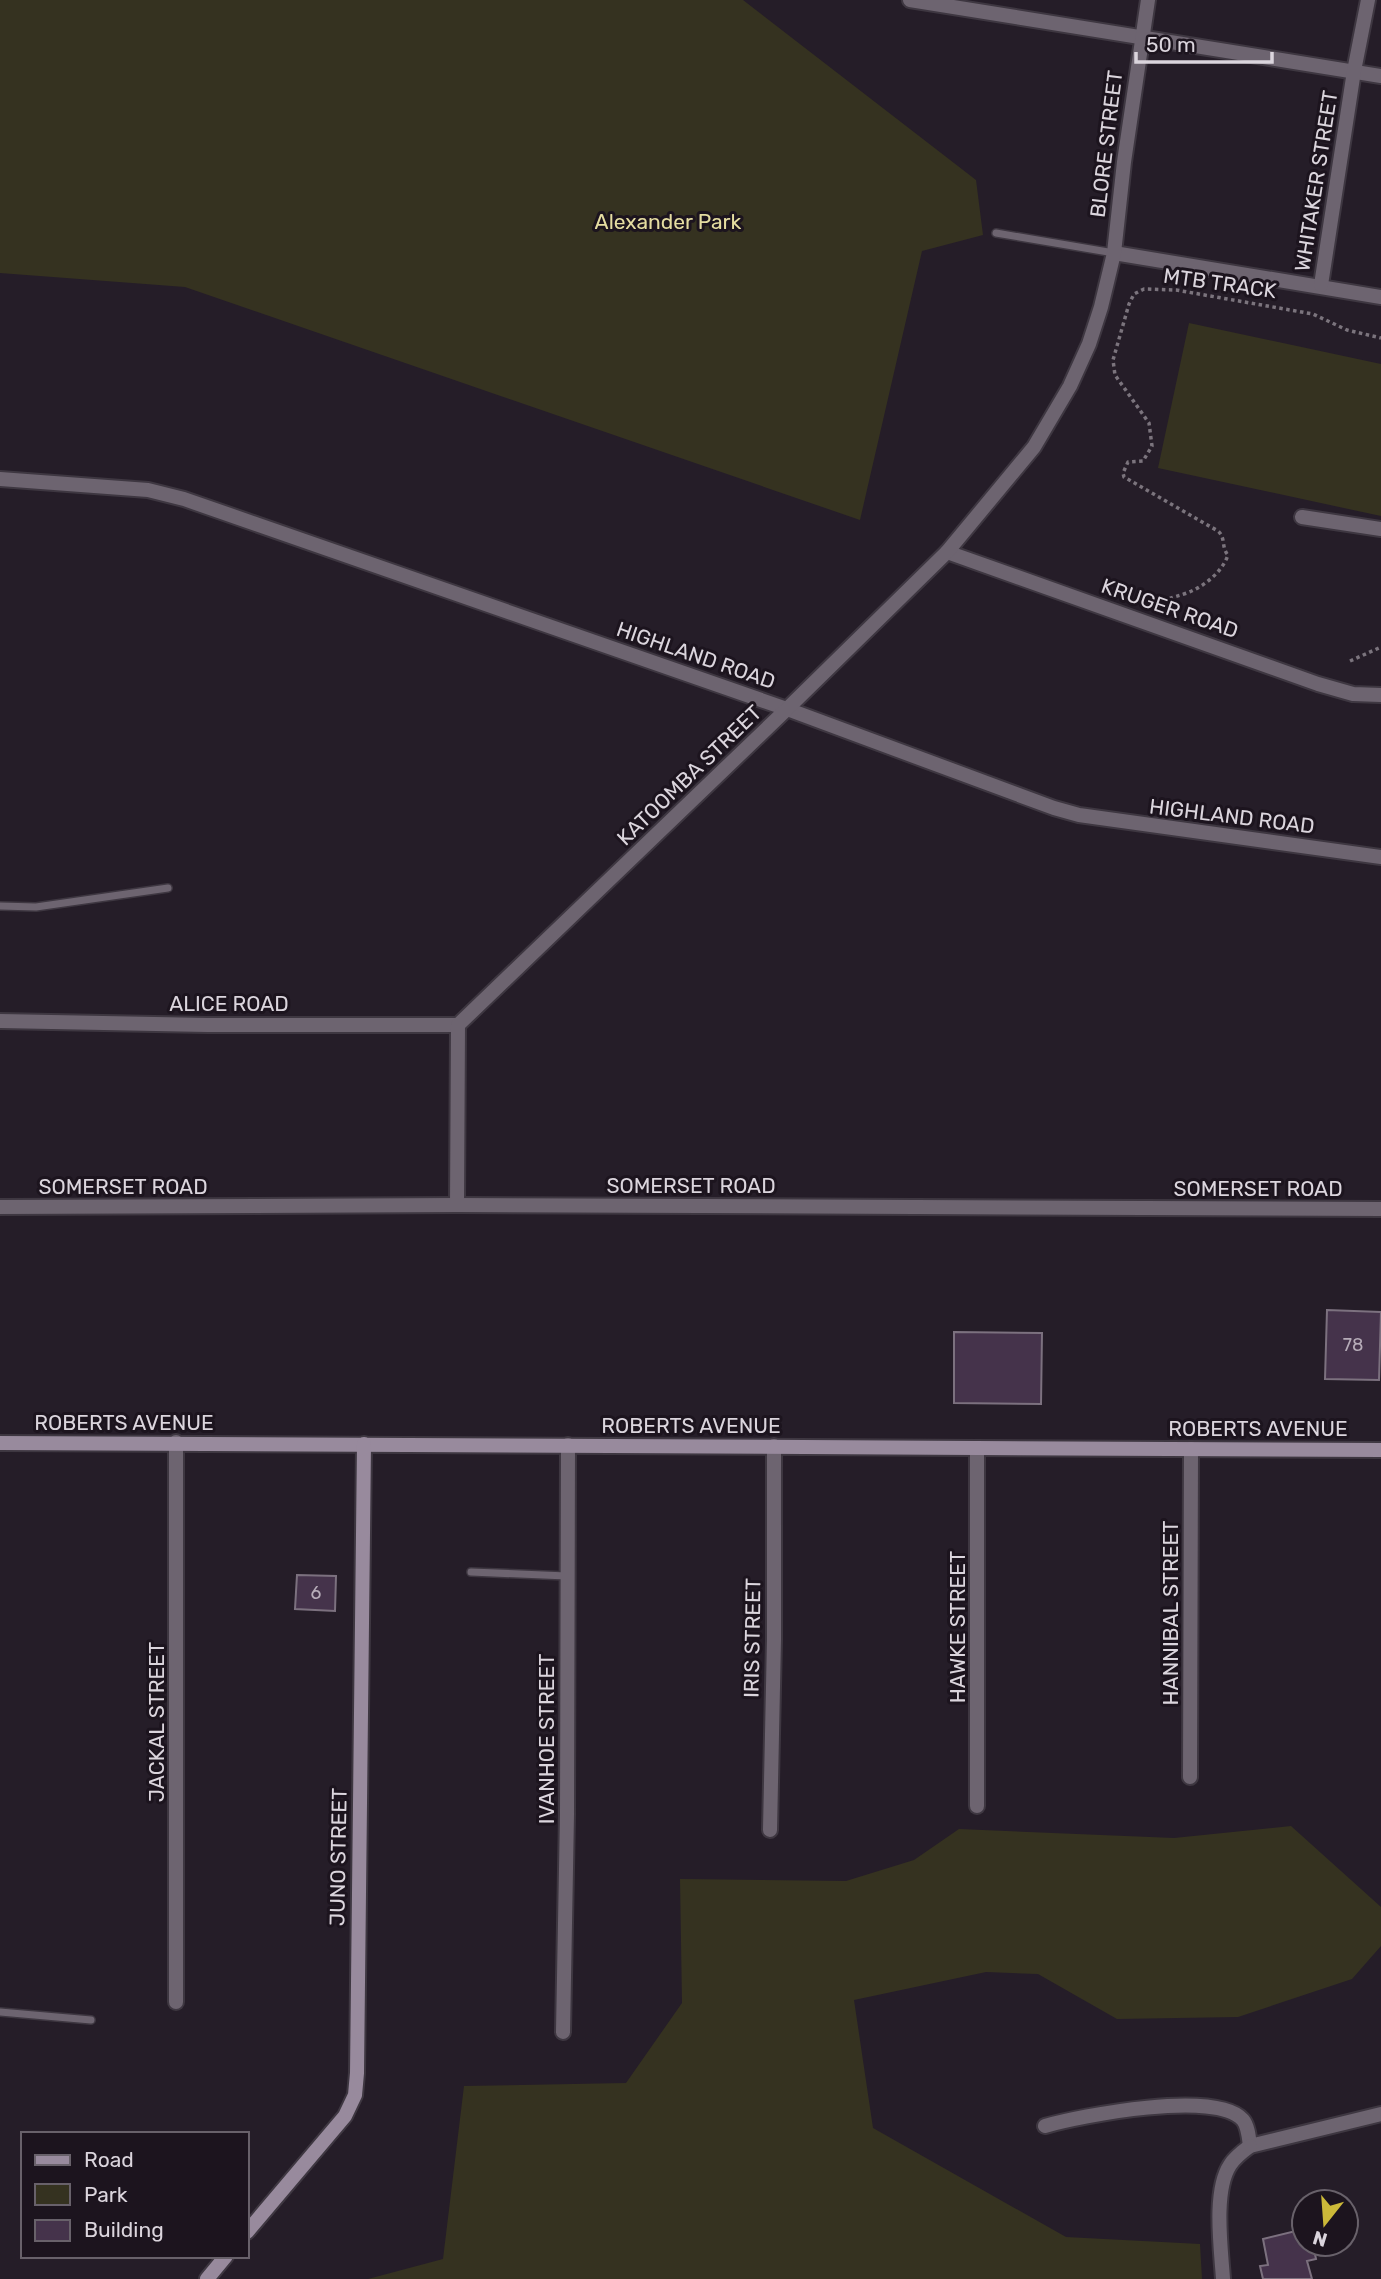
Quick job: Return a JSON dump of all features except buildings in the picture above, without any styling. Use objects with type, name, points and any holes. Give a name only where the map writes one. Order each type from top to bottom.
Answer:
[{"type":"main road","name":"ROBERTS AVENUE","points":[[0,1443],[1381,1450]]},
{"type":"main road","name":"JUNO STREET","points":[[248,2231],[345,2116],[355,2095],[364,1444]]},
{"type":"main road","points":[[207,2279],[224,2258]]},
{"type":"street","points":[[910,0],[1381,76]]},
{"type":"street","name":"BLORE STREET","points":[[1114,253],[1124,162],[1148,0]]},
{"type":"street","name":"WHITAKER STREET","points":[[1321,285],[1368,0]]},
{"type":"street","points":[[1114,253],[1381,296]]},
{"type":"street","name":"KATOOMBA STREET","points":[[458,1025],[947,552],[1034,447],[1056,412],[1089,344],[1114,253]]},
{"type":"street","name":"HIGHLAND ROAD","points":[[0,479],[148,489],[184,499],[787,709],[1079,815],[1381,858]]},
{"type":"street","points":[[1302,517],[1381,529]]},
{"type":"street","name":"KRUGER ROAD","points":[[947,552],[1318,684],[1353,694],[1381,695]]},
{"type":"street","name":"ALICE ROAD","points":[[0,1021],[207,1025],[458,1025]]},
{"type":"street","points":[[457,1205],[458,1025]]},
{"type":"street","name":"SOMERSET ROAD","points":[[0,1207],[457,1205],[1381,1209]]},
{"type":"street","name":"JACKAL STREET","points":[[176,1442],[176,2002]]},
{"type":"street","name":"IVANHOE STREET","points":[[563,2032],[567,1814],[568,1445]]},
{"type":"street","name":"IRIS STREET","points":[[770,1830],[774,1446]]},
{"type":"street","name":"HAWKE STREET","points":[[977,1806],[978,1448]]},
{"type":"street","name":"HANNIBAL STREET","points":[[1190,1777],[1191,1449]]},
{"type":"street","points":[[1045,2126],[1092,2114],[1129,2109],[1189,2106],[1213,2108],[1232,2112],[1243,2120],[1250,2146]]},
{"type":"street","points":[[1223,2279],[1220,2199],[1229,2166],[1239,2154],[1250,2146],[1381,2114]]},
{"type":"lane","points":[[996,233],[1114,253]]},
{"type":"lane","points":[[0,906],[36,908],[168,888]]},
{"type":"lane","points":[[471,1572],[567,1576]]},
{"type":"lane","points":[[0,2012],[91,2020]]},
{"type":"path","name":"MTB TRACK","points":[[1149,623],[1161,601],[1191,592],[1223,569],[1228,555],[1223,547],[1224,538],[1218,531],[1124,477],[1128,462],[1143,461],[1152,442],[1149,423],[1115,374],[1113,360],[1126,311],[1134,294],[1144,289],[1176,290],[1244,301],[1313,314],[1347,330],[1381,338]]},
{"type":"path","points":[[1350,661],[1381,647]]},
{"type":"green space","name":"Alexander Park","points":[[0,0],[743,0],[976,180],[983,235],[922,251],[860,520],[185,287],[0,273]]},
{"type":"green space","points":[[1189,323],[1381,364],[1381,516],[1158,468]]},
{"type":"green space","points":[[1291,1826],[1381,1907],[1381,1946],[1352,1979],[1238,2017],[1117,2019],[1038,1974],[986,1972],[854,2000],[873,2128],[1066,2237],[1200,2244],[1202,2279],[368,2279],[443,2259],[464,2086],[626,2083],[682,2003],[680,1879],[846,1881],[914,1860],[959,1829],[1174,1838]]}]
